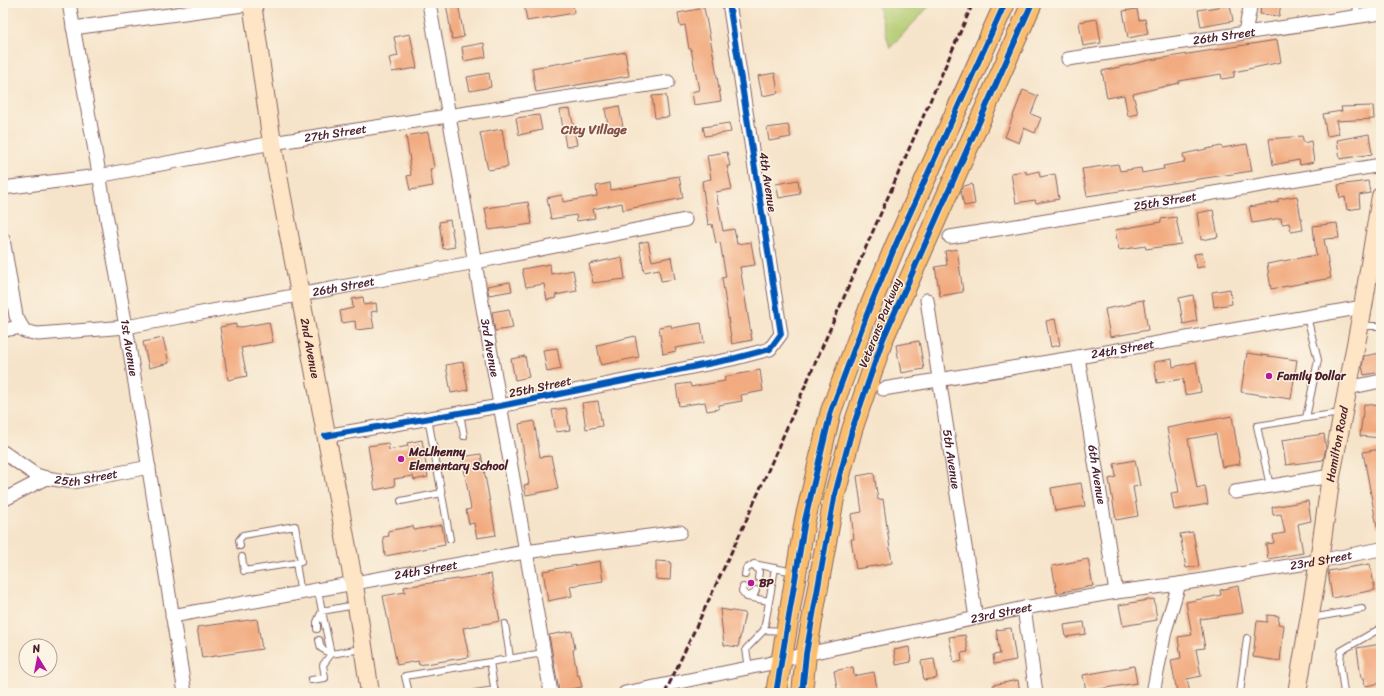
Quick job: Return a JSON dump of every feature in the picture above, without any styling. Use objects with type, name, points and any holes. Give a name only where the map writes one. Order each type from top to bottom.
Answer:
[{"type":"main road","name":"2nd Avenue","points":[[254,3],[272,143],[301,295],[325,436],[354,585],[370,693]]},
{"type":"main road","name":"Veterans Parkway","points":[[776,693],[805,520],[831,411],[869,309],[896,244],[1005,3]]},
{"type":"main road","name":"Veterans Parkway","points":[[802,693],[806,654],[834,498],[852,430],[870,374],[886,332],[1032,3]]},
{"type":"main road","name":"Hamilton Road","points":[[1297,693],[1319,561],[1331,476],[1379,225],[1381,196]]},
{"type":"street","name":"1st Avenue","points":[[69,3],[150,467],[185,693]]},
{"type":"street","points":[[73,28],[254,3]]},
{"type":"street","name":"3rd Avenue","points":[[429,3],[551,693]]},
{"type":"street","name":"4th Avenue","points":[[729,3],[781,334],[770,349],[758,352]]},
{"type":"street","points":[[1245,32],[1252,3]]},
{"type":"street","name":"26th Street","points":[[1068,59],[1381,13]]},
{"type":"street","name":"27th Street","points":[[3,188],[98,176],[272,143],[668,82]]},
{"type":"street","name":"25th Street","points":[[950,237],[1381,165]]},
{"type":"street","name":"26th Street","points":[[22,327],[24,331],[38,334],[126,327],[476,262],[685,220]]},
{"type":"street","points":[[3,240],[16,316],[22,327],[3,330]]},
{"type":"street","name":"5th Avenue","points":[[927,300],[976,618]]},
{"type":"street","name":"24th Street","points":[[882,389],[1078,357],[1363,307]]},
{"type":"street","name":"25th Street","points":[[325,436],[500,406],[758,352]]},
{"type":"street","name":"6th Avenue","points":[[1078,357],[1116,592]]},
{"type":"street","points":[[1348,388],[1381,381]]},
{"type":"street","points":[[3,452],[36,475],[46,478]]},
{"type":"street","name":"25th Street","points":[[3,500],[46,478],[73,482],[150,467]]},
{"type":"street","points":[[1235,492],[1331,476]]},
{"type":"street","name":"24th Street","points":[[172,616],[354,585],[525,552],[680,532]]},
{"type":"street","name":"23rd Street","points":[[625,693],[782,661],[806,654],[1024,608],[1116,592],[1179,584],[1319,561],[1381,549]]},
{"type":"street","points":[[1153,693],[1166,631],[1179,584]]},
{"type":"street","points":[[1024,608],[1036,693]]},
{"type":"lane","points":[[1356,16],[1357,3]]},
{"type":"lane","points":[[1306,317],[1318,360],[1306,418]]},
{"type":"lane","points":[[1360,326],[1381,326]]},
{"type":"lane","points":[[1270,486],[1257,426],[1343,412]]},
{"type":"lane","points":[[460,413],[464,436]]},
{"type":"lane","points":[[428,418],[450,539]]},
{"type":"lane","points":[[401,500],[442,493]]},
{"type":"lane","points":[[240,546],[239,540],[243,535],[295,526],[301,562],[244,571],[242,557]]},
{"type":"lane","points":[[296,563],[301,594]]},
{"type":"lane","points":[[745,575],[746,569],[754,564],[796,572]]},
{"type":"lane","points":[[754,564],[759,572],[758,578]]},
{"type":"lane","points":[[749,668],[746,649],[764,630],[775,568]]},
{"type":"lane","points":[[743,587],[742,591],[747,597],[769,601]]},
{"type":"lane","points":[[747,597],[755,593],[756,590]]},
{"type":"lane","points":[[311,680],[325,678],[323,665],[330,654],[318,591]]},
{"type":"lane","points":[[322,611],[357,605]]},
{"type":"lane","points":[[1310,618],[1362,609]]},
{"type":"lane","points":[[317,629],[316,622],[322,611]]},
{"type":"lane","points":[[505,624],[510,658]]},
{"type":"lane","points":[[1344,693],[1340,663],[1341,650],[1381,628]]},
{"type":"lane","points":[[764,630],[787,632]]},
{"type":"lane","points":[[1240,693],[1247,638]]},
{"type":"lane","points":[[320,640],[321,648],[330,654],[363,649]]},
{"type":"lane","points":[[409,693],[405,676],[544,653]]},
{"type":"lane","points":[[475,693],[495,691],[490,662]]},
{"type":"green space","points":[[877,3],[932,3],[890,48]]},
{"type":"building","points":[[446,3],[458,3],[464,37],[452,39]]},
{"type":"building","points":[[524,3],[573,3],[574,13],[527,21]]},
{"type":"building","points":[[1261,3],[1281,3],[1279,16],[1260,14]]},
{"type":"building","points":[[1230,5],[1233,21],[1201,27],[1198,10]]},
{"type":"building","points":[[704,8],[721,101],[694,105],[692,92],[699,90],[685,25],[680,26],[678,13]]},
{"type":"building","points":[[1137,9],[1139,20],[1145,19],[1148,34],[1128,38],[1123,11]]},
{"type":"building","points":[[1097,19],[1101,43],[1083,46],[1079,22]]},
{"type":"building","points":[[410,34],[417,68],[392,72],[389,58],[398,56],[394,37]]},
{"type":"building","points":[[1277,40],[1281,62],[1234,72],[1234,77],[1222,79],[1221,74],[1179,81],[1179,83],[1133,94],[1138,114],[1128,116],[1124,95],[1107,98],[1102,71],[1150,60]]},
{"type":"building","points":[[484,43],[486,57],[464,61],[462,47]]},
{"type":"building","points":[[625,52],[629,76],[536,92],[532,68]]},
{"type":"building","points":[[489,73],[491,87],[470,91],[467,77]]},
{"type":"building","points":[[775,73],[778,93],[762,96],[758,76]]},
{"type":"building","points":[[1023,90],[1038,96],[1031,114],[1041,118],[1035,133],[1024,128],[1019,143],[1005,137]]},
{"type":"building","points":[[666,95],[669,117],[655,118],[652,96]]},
{"type":"building","points":[[619,106],[623,127],[609,130],[605,109]]},
{"type":"building","points":[[1373,106],[1374,119],[1336,121],[1339,134],[1327,136],[1323,114],[1342,111],[1341,107]]},
{"type":"building","points":[[570,109],[577,145],[566,147],[560,110]]},
{"type":"building","points":[[539,115],[542,130],[519,135],[516,118]]},
{"type":"building","points":[[729,123],[731,132],[705,136],[703,127]]},
{"type":"building","points":[[788,125],[791,137],[769,141],[767,128]]},
{"type":"building","points":[[502,129],[508,167],[488,170],[480,133]]},
{"type":"building","points":[[428,132],[434,168],[430,169],[433,186],[410,190],[407,176],[411,175],[410,161],[406,136]]},
{"type":"building","points":[[1369,134],[1372,154],[1340,159],[1337,140]]},
{"type":"building","points":[[1302,136],[1304,143],[1311,141],[1314,162],[1300,165],[1299,160],[1273,165],[1269,139]]},
{"type":"building","points":[[1247,144],[1252,171],[1087,196],[1082,169],[1118,164],[1120,171],[1141,168],[1142,173],[1164,169],[1163,166],[1185,162],[1183,154],[1221,146],[1222,148]]},
{"type":"building","points":[[727,152],[730,166],[727,166],[732,189],[716,192],[723,231],[734,229],[737,244],[751,242],[755,265],[740,267],[752,340],[732,344],[722,278],[726,277],[720,242],[716,243],[712,224],[708,225],[702,181],[711,179],[707,155]]},
{"type":"building","points":[[1026,171],[1026,174],[1039,171],[1040,177],[1055,174],[1059,199],[1036,203],[1035,200],[1016,203],[1011,173]]},
{"type":"building","points":[[679,176],[683,198],[623,210],[622,203],[593,209],[595,218],[577,221],[576,215],[551,219],[547,198],[562,195],[563,202],[597,196],[596,186],[610,183],[611,190],[667,180],[667,178]]},
{"type":"building","points":[[798,180],[800,194],[779,198],[776,184]]},
{"type":"building","points":[[1368,181],[1370,193],[1359,195],[1360,208],[1347,210],[1345,197],[1340,198],[1338,185]]},
{"type":"building","points":[[972,184],[975,204],[964,206],[961,191],[964,186]]},
{"type":"building","points":[[1297,196],[1303,230],[1291,232],[1289,223],[1282,224],[1281,218],[1252,223],[1249,207],[1278,202],[1278,199]]},
{"type":"building","points":[[528,202],[532,224],[489,230],[485,208]]},
{"type":"building","points":[[1213,210],[1218,237],[1201,240],[1197,213]]},
{"type":"building","points":[[1176,217],[1181,244],[1146,249],[1145,246],[1119,250],[1115,230],[1161,222],[1161,219]]},
{"type":"building","points":[[450,220],[455,247],[443,249],[439,222]]},
{"type":"building","points":[[1337,223],[1339,238],[1324,239],[1331,278],[1271,289],[1267,264],[1316,255],[1313,226]]},
{"type":"building","points":[[648,241],[652,261],[671,257],[675,279],[661,281],[659,269],[644,272],[639,243]]},
{"type":"building","points":[[957,249],[963,292],[940,296],[935,267],[947,265],[945,251]]},
{"type":"building","points":[[1202,253],[1205,266],[1197,268],[1194,254]]},
{"type":"building","points":[[622,257],[625,279],[593,283],[589,264]]},
{"type":"building","points":[[550,264],[551,274],[573,270],[577,291],[555,295],[556,298],[547,300],[544,284],[526,287],[522,269]]},
{"type":"building","points":[[510,282],[512,291],[489,295],[487,286]]},
{"type":"building","points":[[1230,289],[1232,304],[1214,307],[1212,292]]},
{"type":"building","points":[[1193,295],[1197,321],[1183,324],[1179,298]]},
{"type":"building","points":[[363,297],[364,305],[376,303],[377,311],[371,312],[374,328],[356,330],[355,321],[342,323],[340,311],[353,308],[352,299]]},
{"type":"building","points":[[1143,300],[1148,330],[1110,337],[1105,309]]},
{"type":"building","points":[[509,309],[513,328],[495,331],[492,312]]},
{"type":"building","points":[[1055,319],[1060,345],[1051,347],[1046,321]]},
{"type":"building","points":[[269,322],[273,342],[241,348],[247,376],[228,380],[220,327],[236,324],[236,328]]},
{"type":"building","points":[[701,323],[704,343],[675,348],[676,351],[663,354],[659,327],[671,325],[672,328]]},
{"type":"building","points":[[635,336],[639,357],[601,365],[597,345]]},
{"type":"building","points":[[163,338],[169,363],[149,368],[143,342]]},
{"type":"building","points":[[919,341],[924,369],[901,373],[896,345]]},
{"type":"building","points":[[557,348],[561,369],[547,372],[543,350]]},
{"type":"building","name":"Family Dollar","points":[[1247,353],[1297,360],[1291,399],[1241,392]]},
{"type":"building","points":[[1381,353],[1381,372],[1364,375],[1362,366],[1364,356]]},
{"type":"building","points":[[525,356],[529,377],[515,380],[511,359]]},
{"type":"building","points":[[1172,359],[1173,367],[1196,362],[1201,392],[1185,395],[1183,379],[1157,383],[1154,362]]},
{"type":"building","points":[[463,362],[468,390],[451,393],[446,365]]},
{"type":"building","points":[[760,370],[763,391],[741,395],[742,401],[719,405],[719,409],[707,411],[705,402],[679,406],[676,385],[690,383],[691,387],[725,381],[724,377]]},
{"type":"building","points":[[598,401],[602,426],[586,429],[582,403]]},
{"type":"building","points":[[1364,404],[1381,406],[1381,438],[1360,436]]},
{"type":"building","points":[[566,408],[570,430],[556,432],[552,410]]},
{"type":"building","points":[[1232,416],[1240,464],[1222,467],[1216,434],[1188,439],[1197,488],[1205,486],[1208,504],[1174,510],[1171,493],[1179,492],[1167,428]]},
{"type":"building","points":[[534,421],[540,457],[551,456],[558,489],[526,495],[524,485],[529,484],[519,424]]},
{"type":"building","points":[[1324,434],[1326,448],[1323,460],[1286,465],[1282,440]]},
{"type":"building","points":[[422,440],[428,477],[414,480],[413,476],[394,479],[395,486],[375,490],[368,446],[388,443],[389,450],[408,446],[407,443]]},
{"type":"building","points":[[1381,449],[1381,526],[1377,527],[1363,452]]},
{"type":"building","points":[[481,454],[496,535],[477,538],[474,523],[469,524],[466,510],[471,509],[462,457]]},
{"type":"building","points":[[1135,460],[1140,486],[1133,487],[1138,516],[1116,520],[1109,479],[1116,477],[1114,464]]},
{"type":"building","points":[[874,473],[878,500],[883,499],[892,563],[856,569],[851,539],[854,539],[851,514],[862,512],[857,476]]},
{"type":"building","points":[[1081,483],[1085,506],[1055,511],[1051,488]]},
{"type":"building","points":[[1308,501],[1311,521],[1298,524],[1303,553],[1268,559],[1266,544],[1274,543],[1273,535],[1285,533],[1281,514],[1273,515],[1272,507]]},
{"type":"building","points":[[442,525],[445,545],[385,556],[383,537],[389,536],[388,531],[413,526],[414,530]]},
{"type":"building","points":[[1193,532],[1199,566],[1186,568],[1180,534]]},
{"type":"building","points":[[1088,559],[1093,586],[1057,593],[1052,566]]},
{"type":"building","points":[[600,561],[603,581],[570,586],[572,596],[548,601],[543,571]]},
{"type":"building","points":[[656,561],[671,562],[670,580],[656,579]]},
{"type":"building","points":[[1370,564],[1375,590],[1332,598],[1328,571]]},
{"type":"building","points":[[491,574],[500,621],[463,628],[469,657],[419,665],[418,661],[397,665],[383,596],[405,592],[404,587]]},
{"type":"building","points":[[1238,586],[1243,613],[1200,619],[1205,648],[1196,649],[1201,676],[1187,679],[1190,693],[1177,693],[1171,660],[1181,658],[1178,637],[1192,635],[1186,602],[1221,595],[1220,590]]},
{"type":"building","points":[[1154,599],[1157,620],[1123,626],[1119,605]]},
{"type":"building","points":[[720,609],[745,613],[738,647],[724,645]]},
{"type":"building","points":[[1267,615],[1279,616],[1278,624],[1284,625],[1280,661],[1253,657],[1257,621],[1267,622]]},
{"type":"building","points":[[257,619],[262,649],[202,658],[197,627]]},
{"type":"building","points":[[1084,622],[1086,634],[1066,637],[1064,625]]},
{"type":"building","points":[[1011,628],[1016,660],[994,664],[993,655],[1000,654],[996,630]]},
{"type":"building","points":[[572,631],[577,675],[579,675],[582,687],[559,691],[549,635]]},
{"type":"building","points":[[965,635],[968,652],[961,653],[962,661],[954,663],[949,637]]},
{"type":"building","points":[[1381,644],[1381,683],[1365,686],[1364,678],[1361,678],[1357,648]]},
{"type":"building","points":[[909,647],[911,662],[896,665],[894,650]]},
{"type":"building","points":[[934,659],[937,678],[924,680],[921,661]]},
{"type":"building","points":[[1134,666],[1137,683],[1086,691],[1083,675]]},
{"type":"building","points":[[853,667],[854,676],[874,672],[878,693],[838,693],[834,671]]},
{"type":"building","points":[[1018,680],[1020,693],[995,693],[993,685]]},
{"type":"railway","points":[[665,693],[745,523],[973,3]]},
{"type":"cycle path","points":[[325,436],[500,406],[732,359],[770,349],[781,334],[729,3]]},
{"type":"cycle path","points":[[776,693],[805,520],[831,411],[869,309],[896,244],[1005,3]]},
{"type":"cycle path","points":[[802,693],[806,654],[834,498],[852,430],[883,339],[1032,3]]},
{"type":"place","name":"Family Dollar","points":[[1269,376]]},
{"type":"place","name":"McLlhenny Elementary School","points":[[401,459]]},
{"type":"place","name":"BP","points":[[751,583]]},
{"type":"district","name":"City Village","points":[[594,129]]}]
